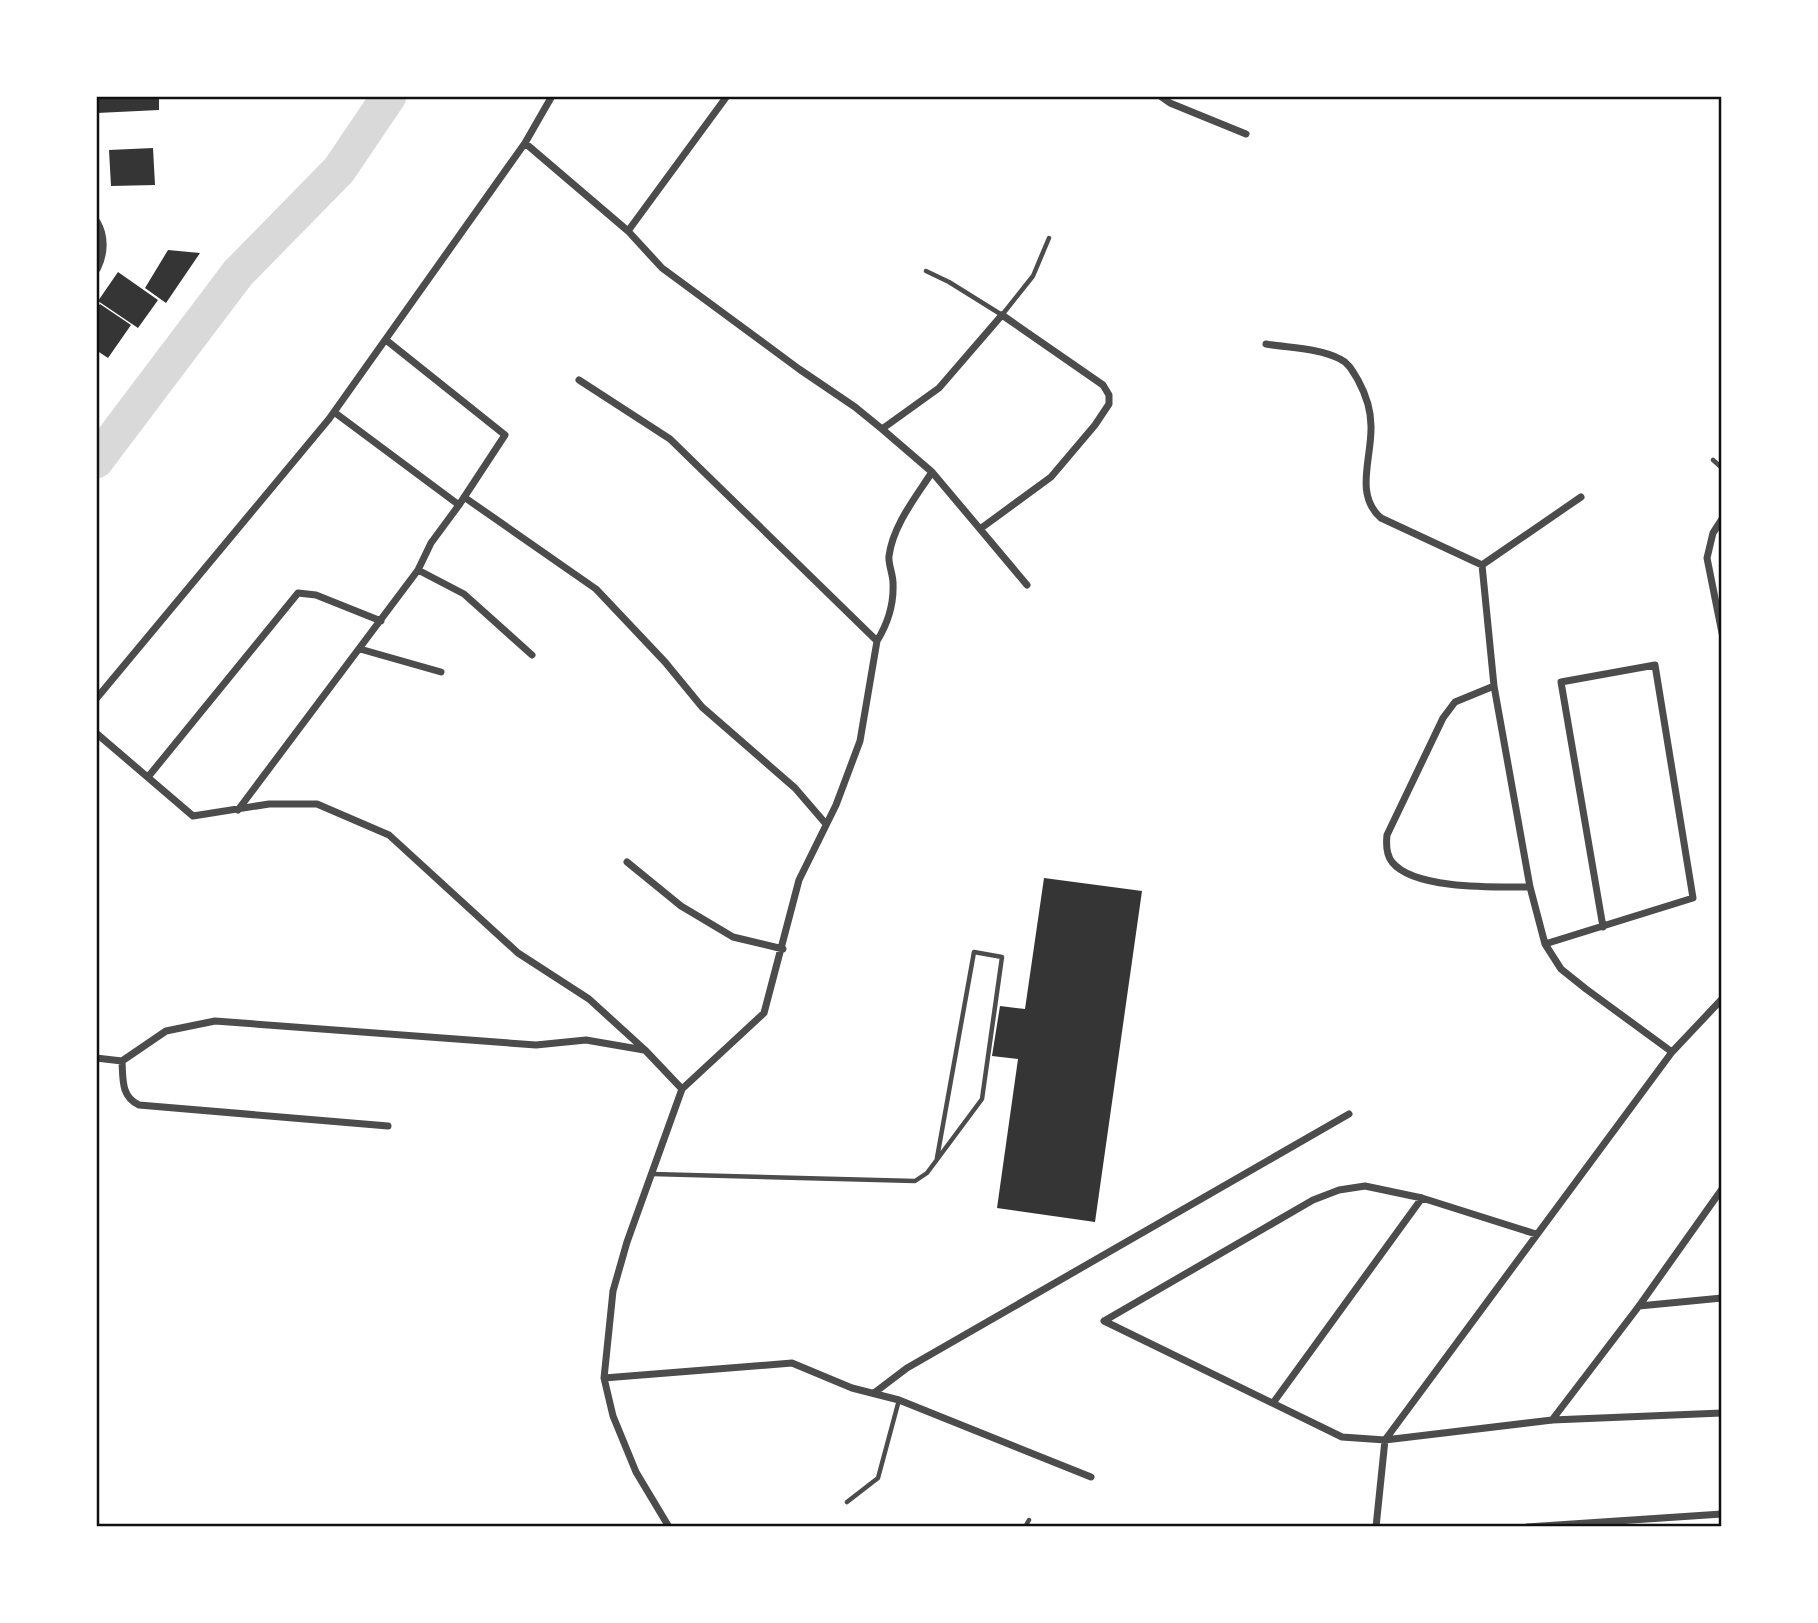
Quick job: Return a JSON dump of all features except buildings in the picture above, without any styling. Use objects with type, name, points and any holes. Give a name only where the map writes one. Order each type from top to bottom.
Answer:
[{"type":"street","points":[[96,699],[334,412],[525,143],[552,96]]},
{"type":"street","points":[[628,231],[727,96]]},
{"type":"street","points":[[1160,96],[1170,103],[1245,134]]},
{"type":"street","points":[[525,143],[628,231],[662,268],[855,407],[932,472],[1027,585]]},
{"type":"street","points":[[96,223],[100,229],[102,252],[96,268]]},
{"type":"street","points":[[881,429],[939,388],[1002,315],[1103,384],[1110,400],[1095,425],[1051,477],[981,529]]},
{"type":"street","points":[[237,811],[418,570],[431,543],[505,435],[386,340]]},
{"type":"street","points":[[1266,344],[1315,352],[1341,359],[1349,365],[1366,400],[1371,424],[1366,494],[1371,509],[1381,518],[1482,565]]},
{"type":"street","points":[[579,380],[670,439],[877,641]]},
{"type":"street","points":[[334,412],[459,505]]},
{"type":"street","points":[[669,1527],[636,1472],[613,1416],[604,1378],[613,1291],[682,1090],[764,1013],[799,880],[836,805],[860,741],[877,641],[892,605],[893,581],[888,557],[894,537],[903,517],[932,472]]},
{"type":"street","points":[[464,497],[596,589],[702,707],[795,788],[826,824]]},
{"type":"street","points":[[1482,565],[1581,497]]},
{"type":"street","points":[[1722,519],[1713,533],[1707,558],[1722,633]]},
{"type":"street","points":[[1482,565],[1494,686],[1530,887],[1545,944],[1561,968],[1672,1052]]},
{"type":"street","points":[[418,570],[464,594],[532,655]]},
{"type":"street","points":[[148,777],[298,593],[316,595],[381,621]]},
{"type":"street","points":[[360,649],[441,671]]},
{"type":"street","points":[[1545,944],[1603,927],[1693,898],[1655,665],[1561,681],[1603,927]]},
{"type":"street","points":[[1494,686],[1455,702],[1443,718],[1387,835],[1386,847],[1392,862],[1407,873],[1426,880],[1490,887],[1530,887]]},
{"type":"street","points":[[96,733],[193,816],[269,804],[317,804],[389,835],[519,953],[589,999],[645,1050],[682,1090]]},
{"type":"street","points":[[626,862],[681,906],[733,937],[783,948]]},
{"type":"street","points":[[1376,1527],[1385,1440],[1672,1052],[1722,999]]},
{"type":"street","points":[[96,1058],[122,1061],[166,1031],[215,1021],[536,1045],[586,1040],[645,1050]]},
{"type":"street","points":[[122,1061],[127,1096],[139,1105],[388,1126]]},
{"type":"street","points":[[874,1393],[919,1361],[1349,1114]]},
{"type":"street","points":[[1536,1234],[1422,1198],[1365,1186],[1339,1190],[1313,1200],[1104,1321],[1342,1437],[1385,1440],[1552,1420],[1722,1413]]},
{"type":"street","points":[[1552,1420],[1639,1306],[1722,1189]]},
{"type":"street","points":[[1273,1403],[1422,1198]]},
{"type":"street","points":[[1639,1306],[1722,1297]]},
{"type":"street","points":[[604,1378],[792,1363],[852,1388],[900,1400],[1091,1477]]},
{"type":"street","points":[[1527,1527],[1722,1514]]},
{"type":"lane","points":[[926,271],[1002,315],[1032,275],[1049,238]]},
{"type":"lane","points":[[1713,460],[1722,468]]},
{"type":"lane","points":[[652,1174],[915,1181],[927,1173],[982,1099],[1002,957],[974,952],[937,1158]]},
{"type":"lane","points":[[847,1502],[878,1478],[900,1400]]},
{"type":"lane","points":[[1025,1527],[1028,1520]]},
{"type":"waterway","points":[[96,461],[238,273],[339,170],[389,96]]}]
